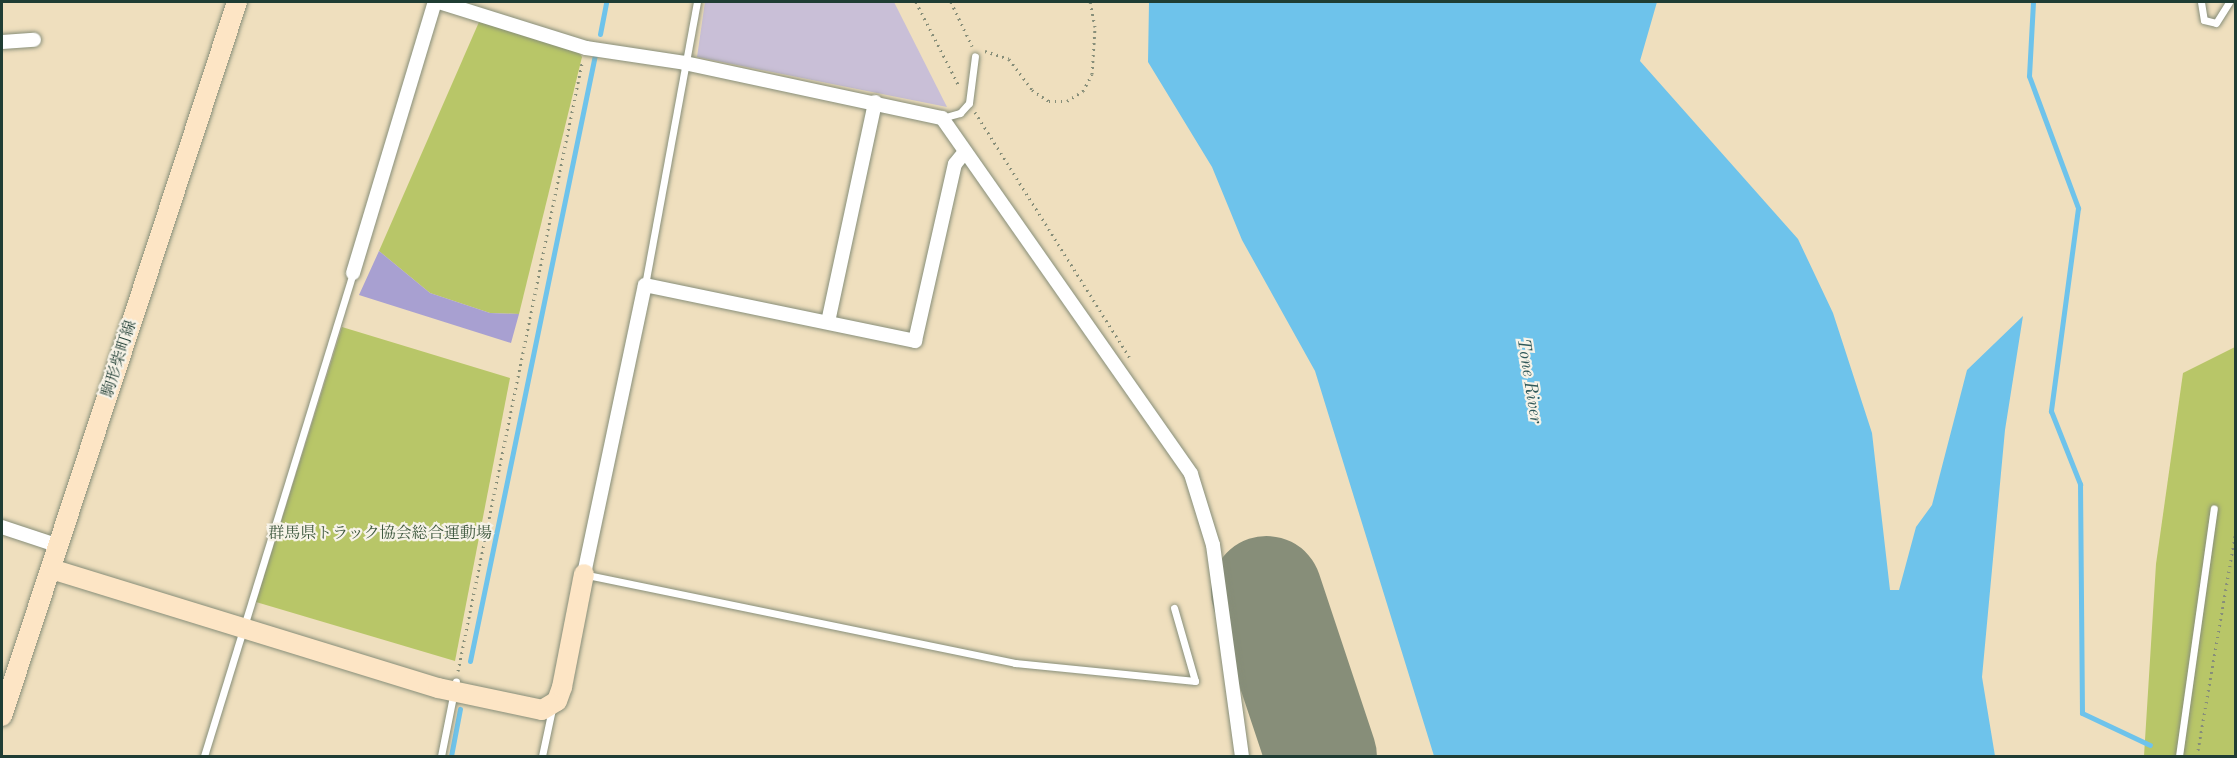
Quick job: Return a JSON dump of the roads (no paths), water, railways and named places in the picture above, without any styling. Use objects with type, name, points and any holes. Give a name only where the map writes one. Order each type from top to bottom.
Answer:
[{"type":"main road","name":"駒形柴町線","points":[[2,716],[237,2]]},
{"type":"main road","points":[[55,557],[243,623],[534,709],[553,704],[562,687],[584,574]]},
{"type":"street","points":[[353,273],[437,2],[586,48],[685,63],[942,118],[963,154],[1191,474],[1213,545],[1242,756]]},
{"type":"street","points":[[2,42],[34,40]]},
{"type":"street","points":[[828,322],[875,102]]},
{"type":"street","points":[[584,574],[645,285],[915,341],[955,164],[963,154]]},
{"type":"street","points":[[2,527],[55,557]]},
{"type":"lane","points":[[645,285],[697,2]]},
{"type":"lane","points":[[2201,2],[2204,20],[2216,23],[2229,2]]},
{"type":"lane","points":[[942,118],[960,113],[969,103],[975,56]]},
{"type":"lane","points":[[204,756],[243,623],[353,273]]},
{"type":"lane","points":[[2179,756],[2214,508]]},
{"type":"lane","points":[[584,574],[1015,663],[1195,681],[1174,608]]},
{"type":"lane","points":[[441,756],[455,687]]},
{"type":"lane","points":[[542,756],[553,704]]},
{"type":"water","name":"Tone River","points":[[1149,2],[1657,2],[1640,61],[1798,239],[1833,313],[1872,433],[1890,590],[1899,590],[1916,527],[1932,505],[1967,370],[2023,316],[2005,430],[1982,677],[1995,756],[1434,756],[1315,371],[1242,240],[1212,167],[1148,62]]},
{"type":"waterway","points":[[600,34],[606,2]]},
{"type":"waterway","points":[[2033,2],[2029,76],[2078,208],[2051,411],[2080,484],[2082,713],[2150,745]]},
{"type":"waterway","points":[[470,661],[595,55]]},
{"type":"waterway","points":[[451,756],[460,709]]},
{"type":"park label","name":"群馬県トラック協会総合運動場","points":[[380,534]]}]
